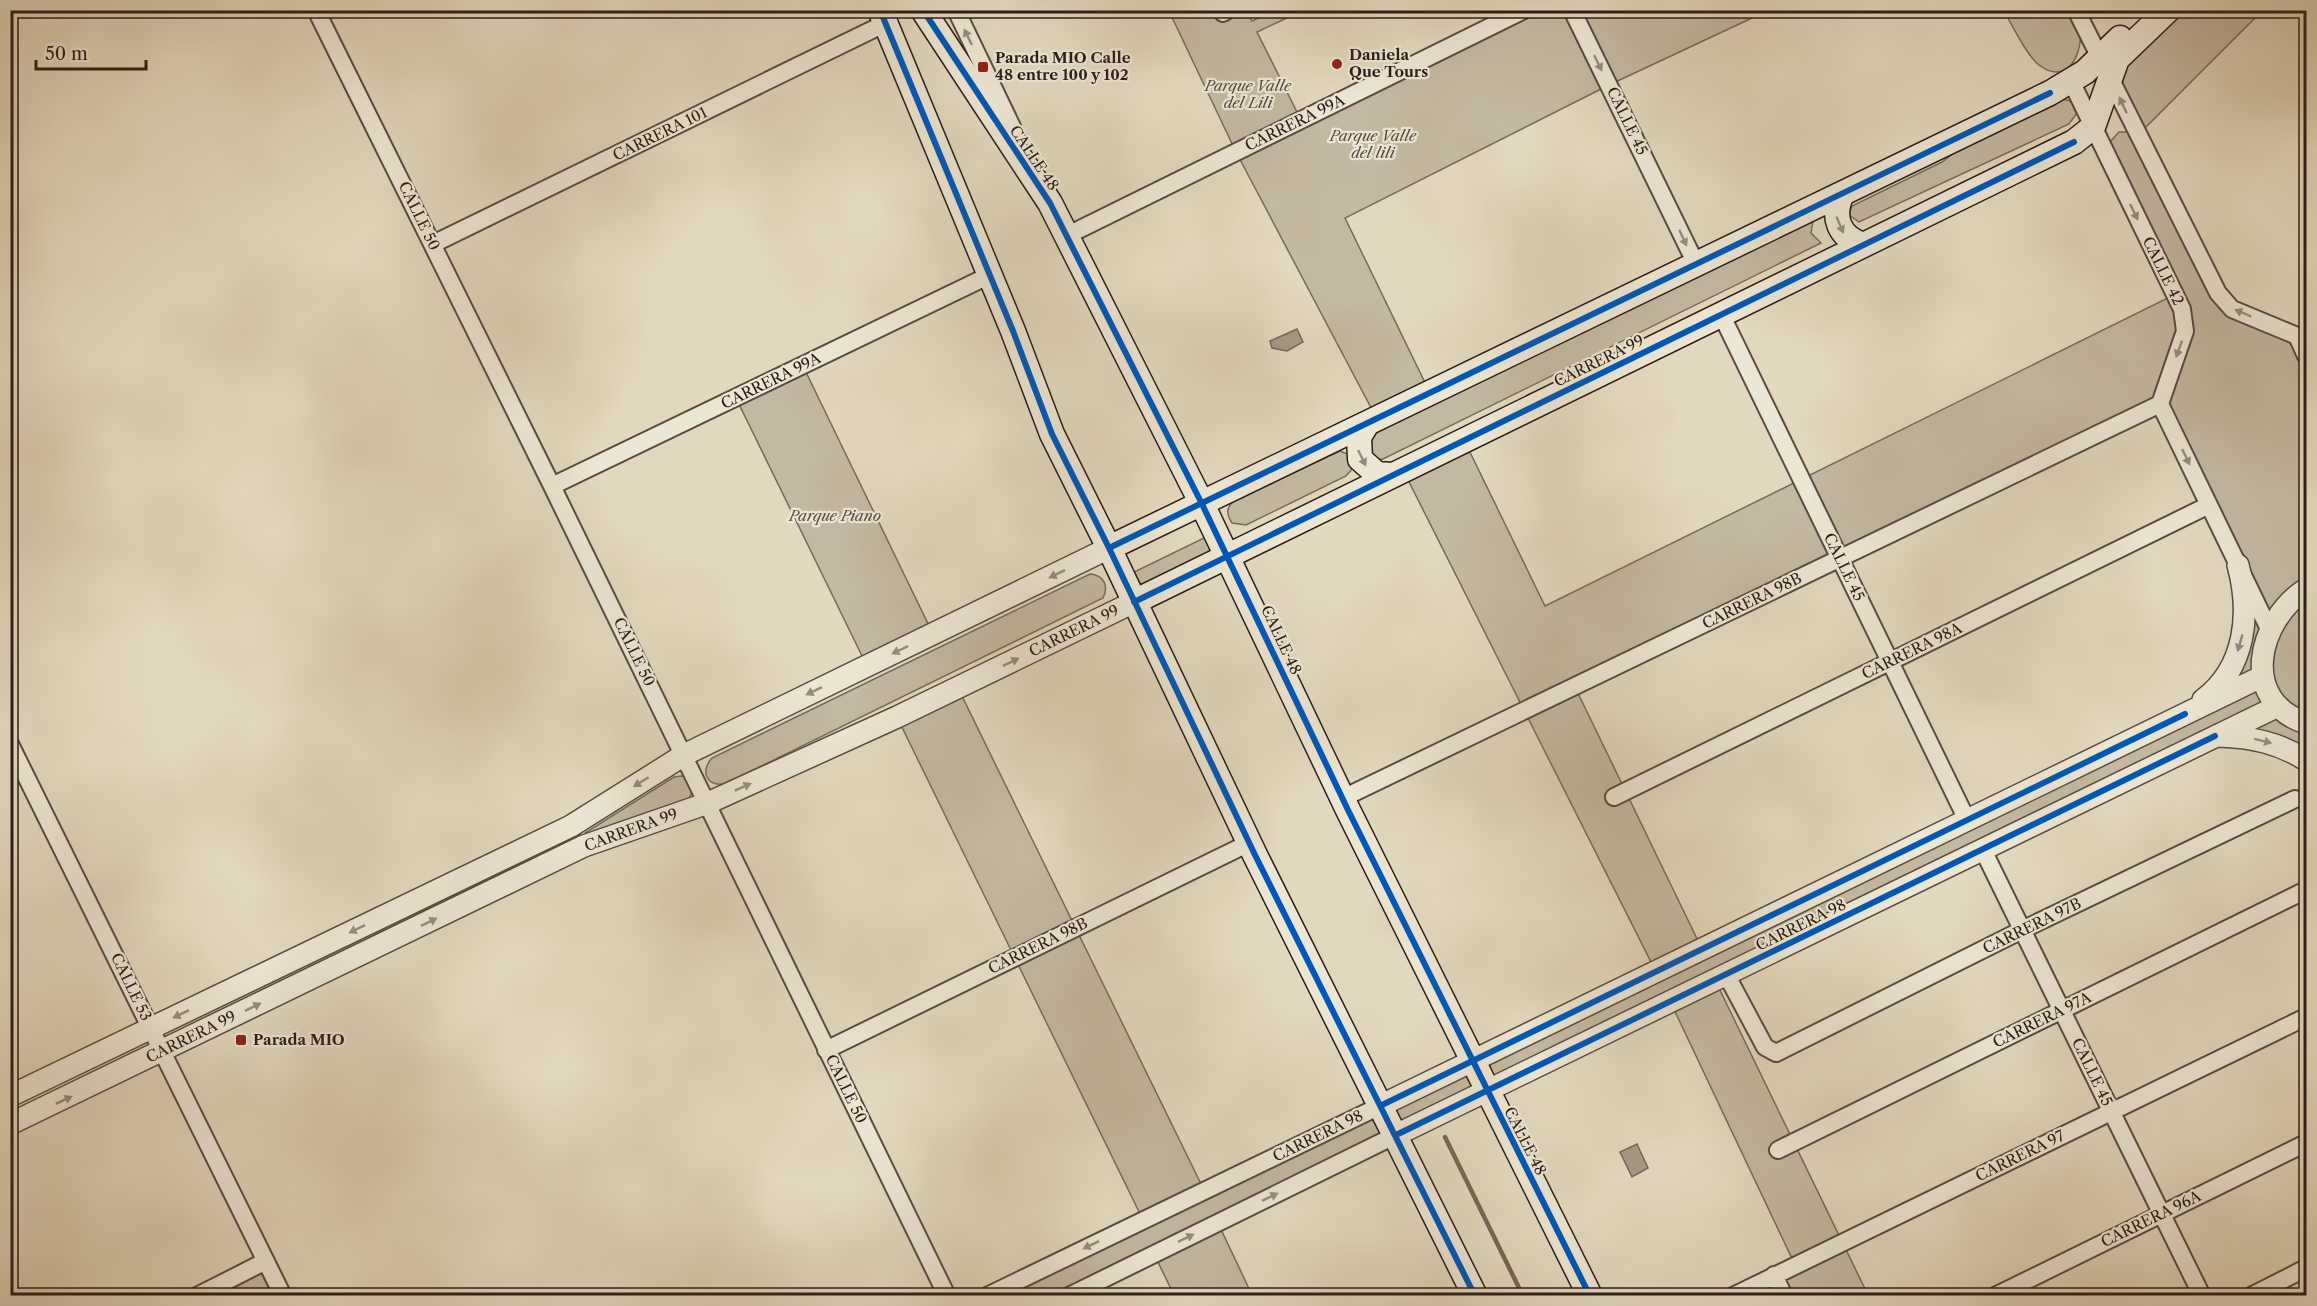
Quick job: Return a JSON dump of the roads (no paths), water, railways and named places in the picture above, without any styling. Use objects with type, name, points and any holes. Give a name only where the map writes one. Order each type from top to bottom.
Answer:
[{"type":"main road","name":"CALLE 48","points":[[923,10],[1050,203],[1202,504],[1343,798],[1590,1296]]},
{"type":"main road","name":"CARRERA 99","points":[[1134,602],[2074,142],[2093,127],[2105,66],[2149,10]]},
{"type":"main road","name":"CARRERA 99","points":[[1109,548],[2105,66],[2117,58],[2168,10]]},
{"type":"main road","points":[[883,17],[990,275],[1052,434],[1109,548],[1249,843],[1382,1105],[1475,1296]]},
{"type":"main road","points":[[1842,194],[1836,214],[1838,225],[1844,235],[1863,245]]},
{"type":"main road","points":[[1367,424],[1359,437],[1360,459],[1377,474],[1392,475]]},
{"type":"street","name":"CALLE 50","points":[[316,10],[708,803],[947,1296]]},
{"type":"street","name":"CALLE 48","points":[[956,10],[1050,203]]},
{"type":"street","name":"CARRERA 99A","points":[[1066,236],[1524,10]]},
{"type":"street","name":"CALLE 45","points":[[1572,10],[1696,264]]},
{"type":"street","points":[[2076,10],[2218,293],[2232,309],[2302,334],[2307,356]]},
{"type":"street","name":"CARRERA 101","points":[[433,244],[883,17]]},
{"type":"street","name":"CALLE 42","points":[[2071,81],[2182,309],[2185,331],[2160,404]]},
{"type":"street","name":"CARRERA 99A","points":[[552,486],[990,275]]},
{"type":"street","name":"CALLE 45","points":[[1721,314],[1967,820]]},
{"type":"street","points":[[2160,404],[2269,629]]},
{"type":"street","name":"CARRERA 98B","points":[[1343,798],[2160,404]]},
{"type":"street","name":"CARRERA 98A","points":[[1614,797],[2210,505]]},
{"type":"street","name":"CARRERA 99","points":[[10,1096],[571,826],[684,755],[1109,548]]},
{"type":"street","points":[[2185,714],[2208,697],[2227,675],[2240,649],[2246,621],[2246,593],[2238,565]]},
{"type":"street","points":[[2306,724],[2294,719],[2278,706],[2264,676],[2261,660],[2269,629],[2290,602],[2307,589]]},
{"type":"street","name":"CARRERA 99","points":[[10,1124],[584,846],[708,803],[897,717],[1134,602]]},
{"type":"street","name":"CARRERA 98","points":[[987,1296],[2264,676]]},
{"type":"street","name":"CARRERA 98","points":[[1069,1296],[2278,706]]},
{"type":"street","points":[[2216,736],[2241,736],[2267,741],[2307,760]]},
{"type":"street","name":"CALLE 53","points":[[10,744],[283,1296]]},
{"type":"street","name":"CARRERA 97B","points":[[1726,974],[1770,1053],[1776,1053],[2022,930],[2295,799]]},
{"type":"street","name":"CARRERA 98B","points":[[826,1050],[1249,843]]},
{"type":"street","name":"CALLE 45","points":[[1983,849],[2202,1296]]},
{"type":"street","name":"CARRERA 97A","points":[[1778,1150],[2307,890]]},
{"type":"street","name":"CARRERA 97","points":[[1733,1296],[2307,1017]]},
{"type":"street","name":"CARRERA 96A","points":[[1995,1296],[2307,1143]]},
{"type":"street","points":[[197,1296],[266,1261]]},
{"type":"street","points":[[2251,1296],[2307,1268]]},
{"type":"street","points":[[1774,1275],[1784,1296]]},
{"type":"waterway","points":[[1445,1137],[1523,1296]]},
{"type":"place","name":"Daniela Que Tours","points":[[1337,64]]},
{"type":"place","name":"Parada MIO Calle 48 entre 100 y 102","points":[[983,67]]},
{"type":"place","name":"Parada MIO","points":[[241,1040]]},
{"type":"park label","name":"Parque Valle del Lili","points":[[1248,94]]},
{"type":"park label","name":"Parque Valle del lili","points":[[1373,144]]},
{"type":"park label","name":"Parque Piano","points":[[835,516]]}]
